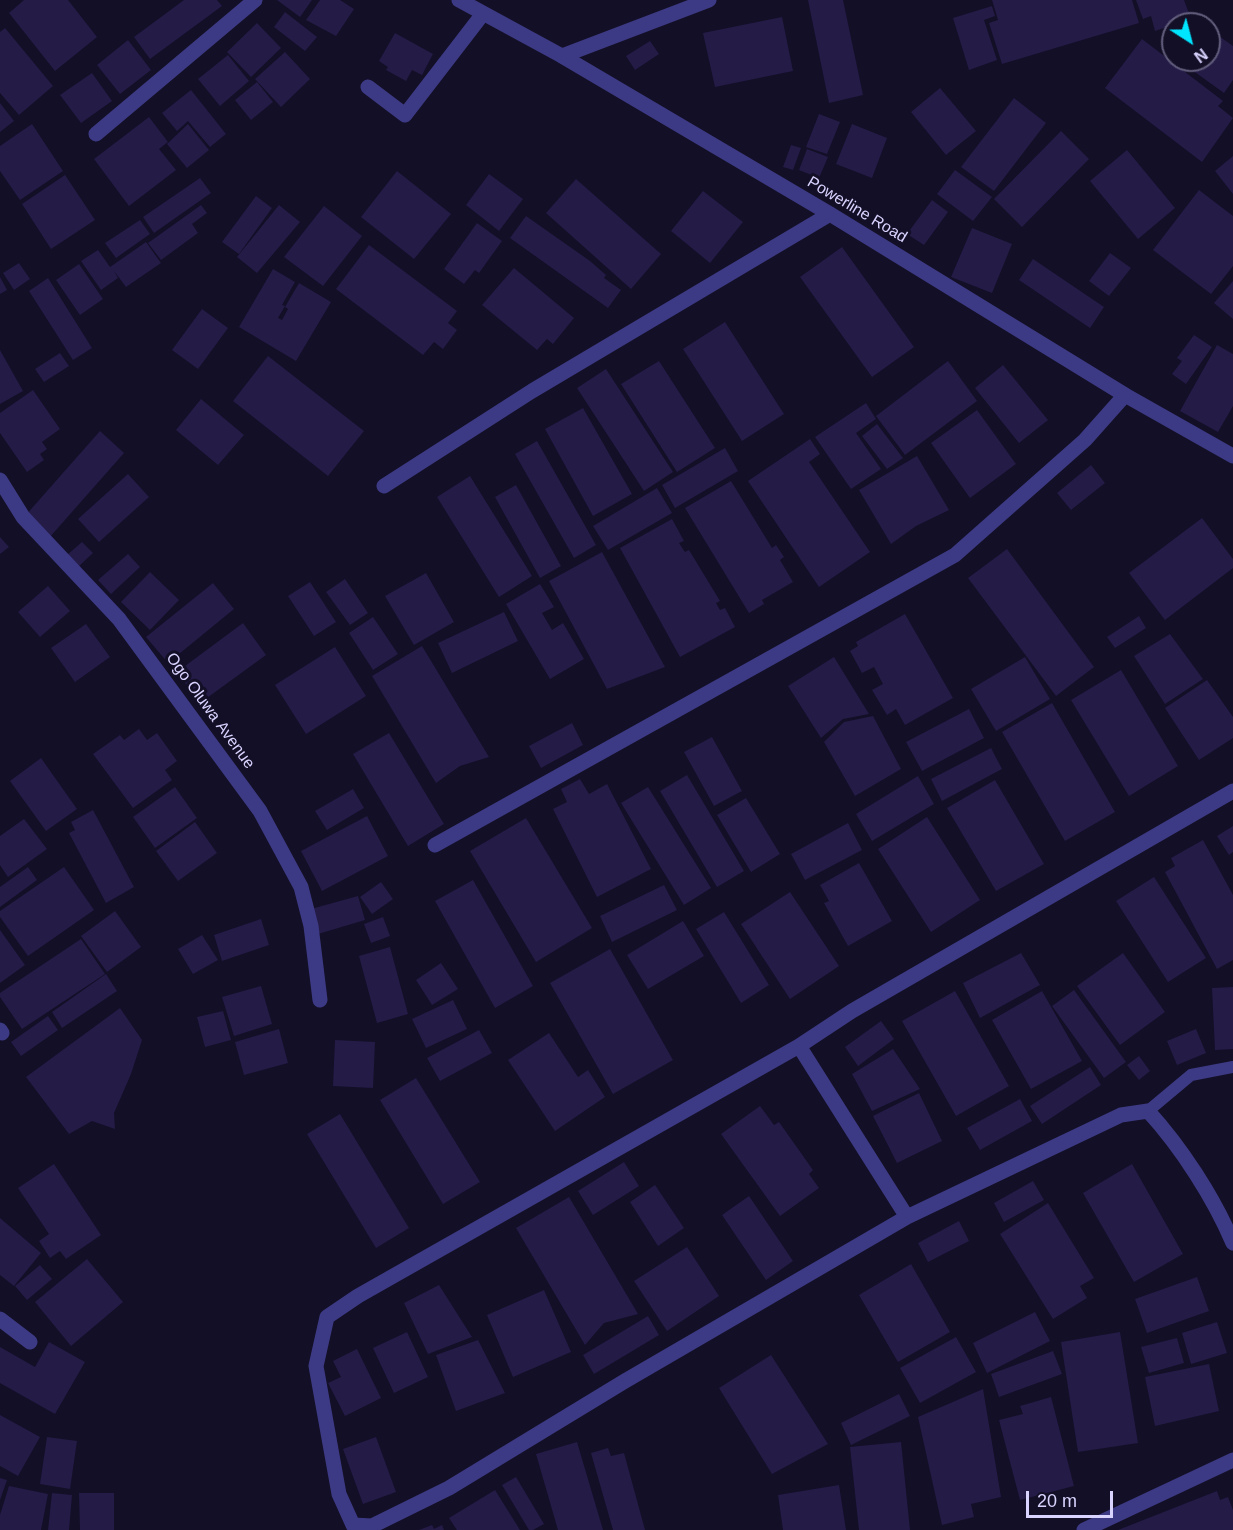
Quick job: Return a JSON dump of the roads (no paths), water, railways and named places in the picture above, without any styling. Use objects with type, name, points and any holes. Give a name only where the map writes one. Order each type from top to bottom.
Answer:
[{"type":"street","points":[[96,134],[255,0]]},
{"type":"street","name":"Powerline Road","points":[[459,0],[482,15],[562,56],[830,214],[1125,395],[1233,456]]},
{"type":"street","points":[[562,56],[709,0]]},
{"type":"street","points":[[368,87],[405,115],[482,15]]},
{"type":"street","points":[[384,486],[532,392],[830,214]]},
{"type":"street","points":[[435,845],[955,555],[1085,440],[1125,395]]},
{"type":"street","name":"Ogo Oluwa Avenue","points":[[0,480],[23,517],[119,619],[260,811],[301,887],[311,926],[320,1000]]},
{"type":"street","points":[[1233,791],[852,1011],[799,1046],[570,1174],[358,1296],[327,1317],[316,1366],[339,1494],[352,1525],[372,1526],[449,1488],[625,1381],[908,1218],[1121,1115],[1148,1111],[1164,1128],[1228,1222],[1233,1243]]},
{"type":"street","points":[[799,1046],[908,1218]]},
{"type":"street","points":[[0,1319],[30,1342]]},
{"type":"street","points":[[1084,1530],[1233,1460]]},
{"type":"lane","points":[[1148,1111],[1191,1076],[1233,1067]]}]
